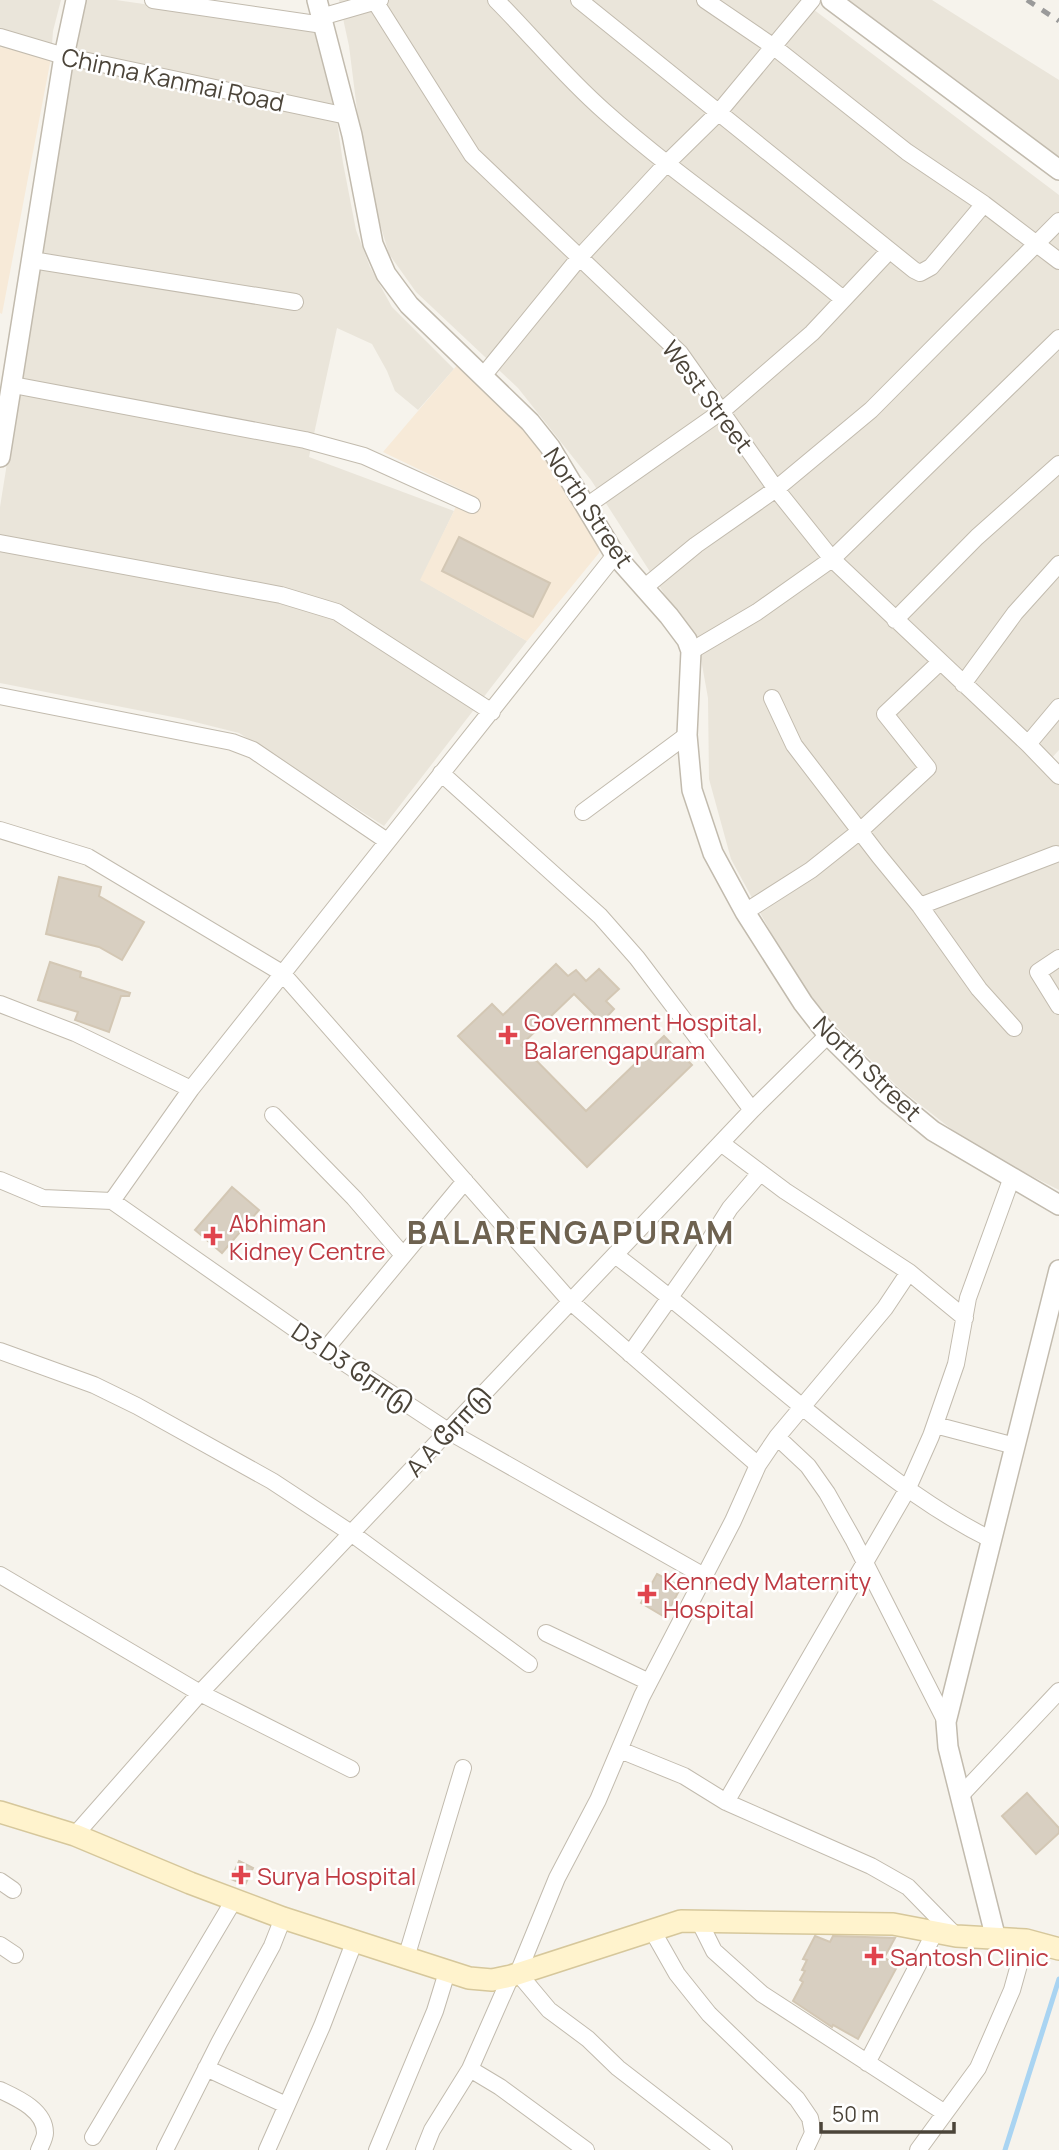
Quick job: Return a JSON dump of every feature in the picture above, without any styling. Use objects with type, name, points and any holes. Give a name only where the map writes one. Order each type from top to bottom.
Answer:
[{"type":"main road","points":[[0,1812],[75,1835],[283,1918],[447,1972],[492,1980],[681,1921],[893,1924],[946,1934],[1026,1940],[1059,1949]]},
{"type":"street","points":[[0,457],[64,56],[76,0]]},
{"type":"street","points":[[153,0],[320,14],[378,1]]},
{"type":"street","points":[[496,0],[558,67],[603,110],[666,164],[788,253],[844,299]]},
{"type":"street","points":[[579,0],[914,270],[920,273],[925,271],[984,204]]},
{"type":"street","points":[[705,0],[774,47],[907,152],[984,204],[1059,261]]},
{"type":"street","points":[[483,376],[579,258],[666,164],[719,112],[812,0]]},
{"type":"street","points":[[831,0],[1059,170]]},
{"type":"street","name":"West Street","points":[[378,1],[472,155],[680,353],[776,489],[832,559],[1059,776]]},
{"type":"street","name":"North Street","points":[[320,14],[347,116],[373,244],[386,274],[409,305],[530,422],[550,447],[615,555],[645,587],[687,640],[691,651],[687,735],[692,790],[713,853],[746,912],[803,1003],[828,1035],[887,1093],[933,1131],[1059,1205]]},
{"type":"street","name":"Chinna Kanmai Road","points":[[0,37],[64,56],[347,116]]},
{"type":"street","points":[[645,587],[696,545],[776,489],[871,410],[1059,221]]},
{"type":"street","points":[[585,507],[722,411],[812,333],[889,251]]},
{"type":"street","points":[[32,260],[295,302]]},
{"type":"street","points":[[691,651],[757,612],[832,559],[1059,338]]},
{"type":"street","points":[[13,385],[305,440],[364,456],[472,505]]},
{"type":"street","points":[[895,620],[977,537],[1059,464]]},
{"type":"street","points":[[0,543],[281,595],[337,612],[492,712]]},
{"type":"street","points":[[0,1180],[43,1198],[112,1201],[191,1089],[615,555]]},
{"type":"street","points":[[963,684],[1015,613],[1059,564]]},
{"type":"street","points":[[746,912],[811,870],[860,831],[928,768],[886,714],[940,662]]},
{"type":"street","points":[[0,696],[232,742],[253,751],[387,841]]},
{"type":"street","points":[[772,698],[794,745],[920,906],[979,989],[1014,1028]]},
{"type":"street","points":[[1028,744],[1059,707]]},
{"type":"street","points":[[583,812],[687,735]]},
{"type":"street","points":[[441,773],[600,916],[637,958],[752,1110]]},
{"type":"street","points":[[0,830],[88,857],[282,973],[570,1302],[758,1465]]},
{"type":"street","points":[[920,906],[1056,854]]},
{"type":"street","points":[[1059,958],[1038,972],[1059,1006]]},
{"type":"street","points":[[0,1004],[75,1033],[191,1089]]},
{"type":"street","name":"A A ரோடு","points":[[75,1835],[200,1693],[752,1110],[828,1035]]},
{"type":"street","points":[[273,1115],[354,1198],[402,1254]]},
{"type":"street","points":[[721,1143],[760,1173],[909,1272],[965,1318]]},
{"type":"street","points":[[630,1354],[730,1208],[760,1173]]},
{"type":"street","points":[[726,1802],[907,1490],[935,1424],[956,1364],[980,1259],[1012,1177]]},
{"type":"street","points":[[325,1350],[465,1181]]},
{"type":"street","name":"D3 D3 ரோடு","points":[[112,1201],[325,1350],[448,1431],[704,1576]]},
{"type":"street","points":[[615,1255],[670,1296],[803,1408],[907,1490],[960,1524],[992,1540]]},
{"type":"street","points":[[996,1939],[948,1747],[946,1722],[1015,1446],[1054,1315],[1059,1270]]},
{"type":"street","points":[[424,2150],[432,2130],[471,2069],[557,1878],[598,1800],[649,1682],[733,1521],[758,1465],[777,1437],[885,1308],[909,1272]]},
{"type":"street","points":[[0,1352],[94,1385],[272,1481],[351,1533],[529,1664]]},
{"type":"street","points":[[935,1424],[1015,1446]]},
{"type":"street","points":[[777,1437],[808,1466],[827,1493],[946,1722]]},
{"type":"street","points":[[0,1575],[200,1693],[351,1769]]},
{"type":"street","points":[[545,1633],[649,1682]]},
{"type":"street","points":[[961,1795],[1059,1691]]},
{"type":"street","points":[[620,1749],[684,1776],[726,1802],[871,1866],[908,1887],[946,1934],[867,2063]]},
{"type":"street","points":[[406,1958],[463,1768]]},
{"type":"street","points":[[93,2137],[234,1900]]},
{"type":"street","points":[[165,2150],[272,1946],[283,1918]]},
{"type":"street","points":[[699,1921],[713,1951],[762,1994],[945,2113]]},
{"type":"street","points":[[652,1930],[677,1974],[709,2014],[797,2099],[810,2118],[813,2133],[805,2150]]},
{"type":"street","points":[[267,2150],[322,2026],[355,1940]]},
{"type":"street","points":[[918,2150],[978,2068],[1012,1990],[1026,1940]]},
{"type":"street","points":[[0,1945],[15,1955]]},
{"type":"street","points":[[377,2150],[436,2011],[447,1972]]},
{"type":"street","points":[[515,1975],[549,2010],[588,2039],[618,2068],[724,2150]]},
{"type":"street","points":[[206,2068],[286,2105]]},
{"type":"street","points":[[471,2069],[586,2150]]},
{"type":"street","points":[[0,2090],[26,2103],[41,2120],[45,2133],[39,2150]]},
{"type":"shaded area","points":[[0,0],[61,0],[53,31],[51,58],[0,47]]},
{"type":"shaded area","points":[[81,0],[116,0],[324,30],[343,163],[356,230],[370,267],[392,307],[454,369],[418,410],[395,391],[372,344],[337,328],[309,457],[454,511],[421,580],[527,641],[384,826],[239,733],[183,719],[0,683],[0,507]]},
{"type":"shaded area","points":[[339,0],[801,0],[1059,195],[1059,750],[1049,761],[1059,770],[1059,1190],[973,1146],[899,1088],[819,1009],[777,944],[731,859],[709,779],[708,698],[699,648],[591,480],[518,388],[416,292],[389,254],[365,173],[349,46]]},
{"type":"shaded area","points":[[838,0],[932,0],[1059,80],[1059,162]]},
{"type":"shaded area","points":[[0,47],[51,58],[2,314],[0,313]]},
{"type":"shaded area","points":[[459,363],[532,437],[601,540],[599,553],[527,641],[420,580],[462,490],[383,452]]},
{"type":"building","points":[[459,537],[550,583],[533,617],[442,571]]},
{"type":"building","points":[[59,877],[101,887],[99,896],[144,922],[122,960],[99,947],[46,934]]},
{"type":"building","points":[[50,962],[81,972],[80,977],[130,993],[129,996],[121,996],[109,1032],[75,1020],[78,1012],[38,1000]]},
{"type":"building","points":[[556,964],[568,976],[576,970],[586,981],[599,969],[619,989],[606,1001],[614,1009],[602,1022],[574,994],[521,1045],[586,1111],[664,1036],[692,1065],[587,1167],[458,1036],[492,1004],[503,1015]]},
{"type":"building","points":[[232,1187],[259,1210],[222,1253],[195,1230]]},
{"type":"building","points":[[657,1574],[681,1587],[665,1617],[641,1603]]},
{"type":"building","points":[[1027,1793],[1059,1828],[1059,1833],[1036,1854],[1002,1816]]},
{"type":"building","points":[[239,1861],[253,1868],[245,1885],[231,1879]]},
{"type":"building","points":[[815,1936],[830,1942],[833,1936],[895,1938],[884,1958],[898,1965],[858,2039],[833,2025],[832,2027],[793,2001],[803,1982],[800,1980],[807,1960],[803,1959]]},
{"type":"waterway","points":[[1005,2150],[1059,1979]]},
{"type":"railway","points":[[1027,0],[1059,21]]},
{"type":"place","name":"Government Hospital, Balarengapuram","points":[[508,1035]]},
{"type":"place","name":"Abhiman Kidney Centre","points":[[213,1236]]},
{"type":"place","name":"Kennedy Maternity Hospital","points":[[647,1594]]},
{"type":"place","name":"Surya Hospital","points":[[241,1875]]},
{"type":"place","name":"Santosh Clinic","points":[[874,1956]]},
{"type":"district","name":"BALARENGAPURAM","points":[[571,1232]]}]
